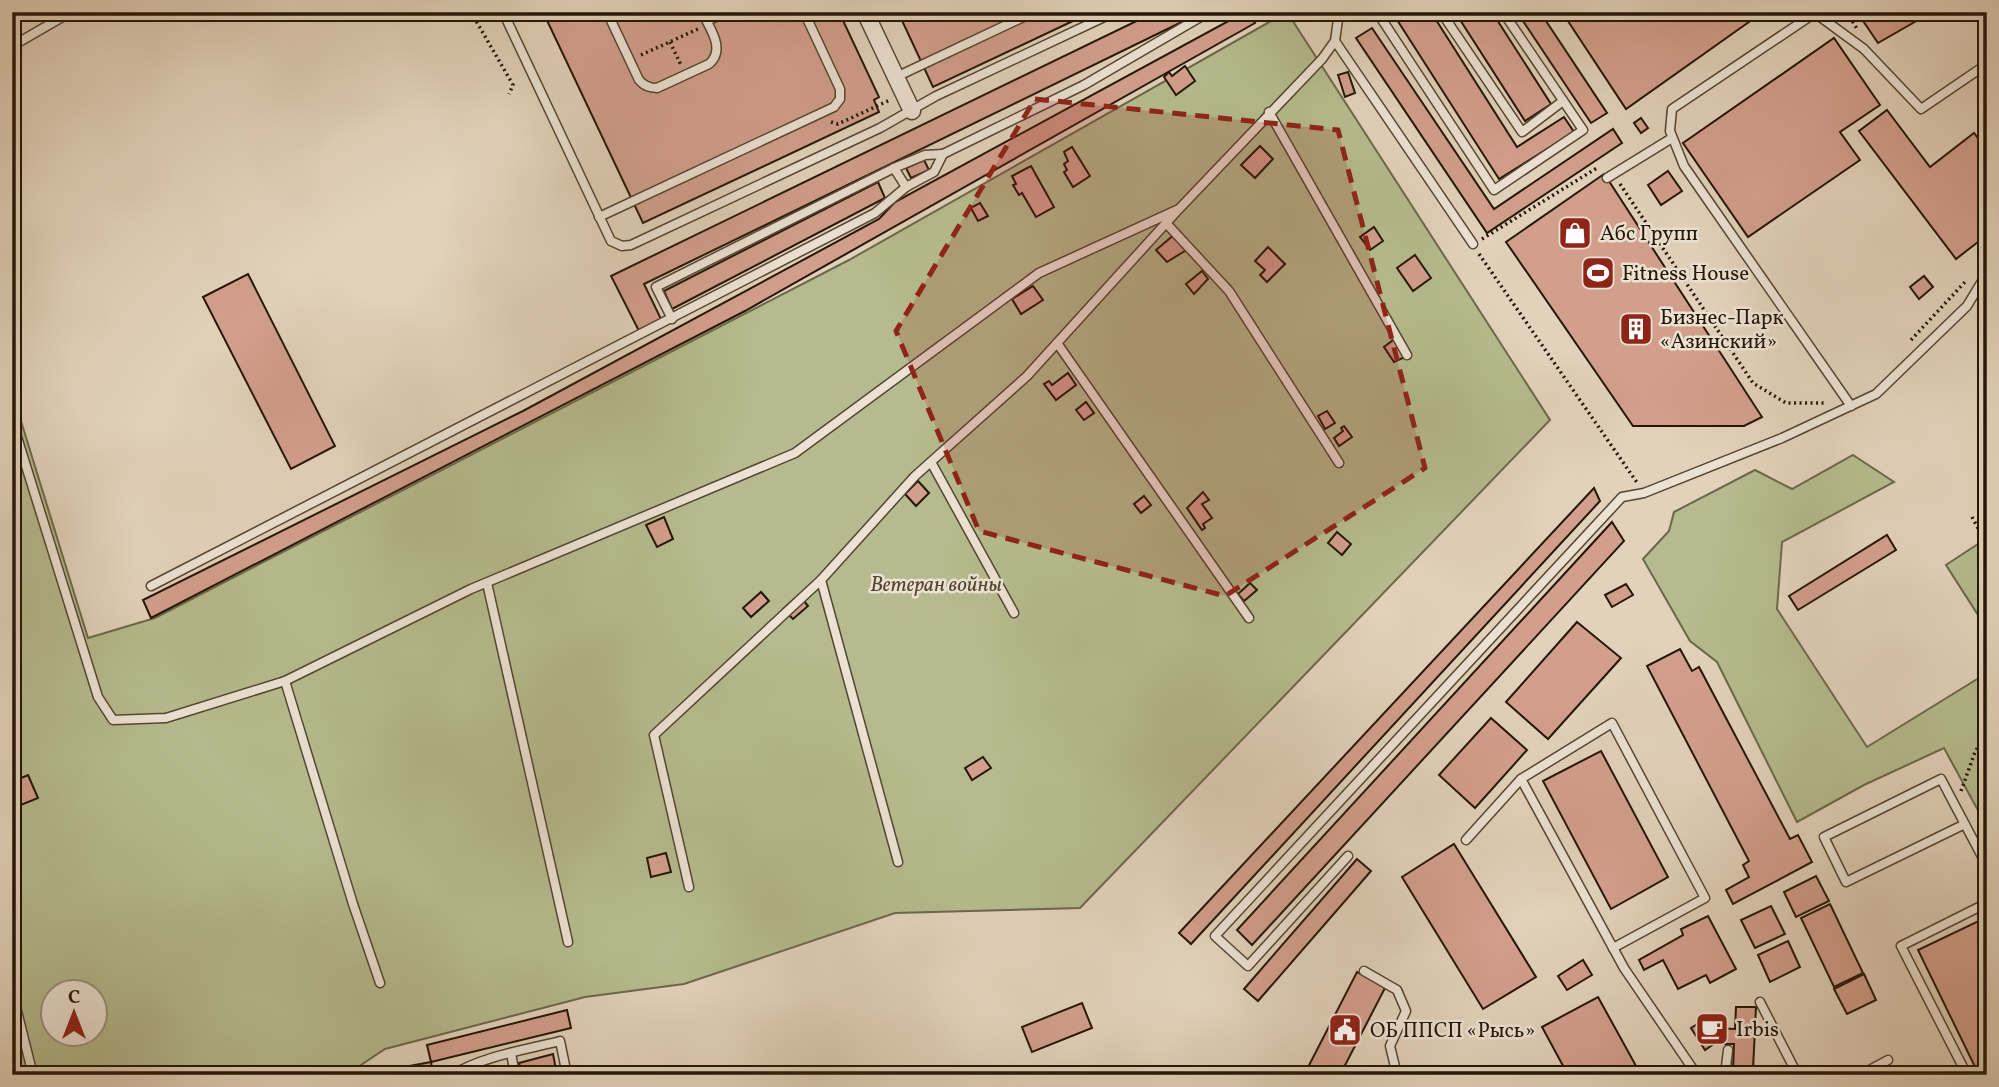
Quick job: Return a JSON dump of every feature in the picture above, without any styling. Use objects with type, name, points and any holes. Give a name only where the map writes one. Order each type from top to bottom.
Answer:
[{"type":"street","points":[[865,12],[912,111]]},
{"type":"lane","points":[[14,45],[71,12]]},
{"type":"lane","points":[[503,12],[599,217],[611,241],[618,246],[626,246],[1115,12]]},
{"type":"lane","points":[[607,12],[639,80],[649,88],[657,88],[709,64],[716,55],[717,44],[702,12]]},
{"type":"lane","points":[[707,23],[726,12]]},
{"type":"lane","points":[[599,217],[838,103],[840,89],[804,12]]},
{"type":"lane","points":[[896,77],[1034,12]]},
{"type":"lane","points":[[671,319],[656,287],[894,168],[925,155],[943,154],[1084,85],[1209,12]]},
{"type":"lane","points":[[689,887],[654,735],[821,580],[915,476],[1027,376],[1179,208],[1322,59],[1335,41],[1339,12]]},
{"type":"lane","points":[[1377,12],[1494,190],[1583,130],[1503,12]]},
{"type":"lane","points":[[1441,12],[1522,132],[1563,101]]},
{"type":"lane","points":[[1851,406],[1684,166],[1670,131],[1672,110],[1815,13],[1864,49],[1921,109],[1987,64]]},
{"type":"lane","points":[[1335,41],[1472,244]]},
{"type":"lane","points":[[1269,113],[1407,355]]},
{"type":"lane","points":[[1610,176],[1672,138]]},
{"type":"lane","points":[[151,586],[875,213],[906,187],[934,172],[943,154]]},
{"type":"lane","points":[[894,168],[906,187]]},
{"type":"lane","points":[[12,421],[99,697],[113,720],[166,719],[285,681],[487,583],[795,453],[1039,273],[1179,208]]},
{"type":"lane","points":[[1166,223],[1229,291],[1339,463]]},
{"type":"lane","points":[[1348,856],[1248,966],[1215,936],[1622,497],[1644,493],[1782,438],[1876,394],[1967,306],[1987,273]]},
{"type":"lane","points":[[1057,343],[1249,618]]},
{"type":"lane","points":[[931,462],[1014,613]]},
{"type":"lane","points":[[821,580],[898,862]]},
{"type":"lane","points":[[487,583],[568,942]]},
{"type":"lane","points":[[285,681],[380,983]]},
{"type":"lane","points":[[1466,840],[1521,779],[1612,723],[1705,898],[1613,948]]},
{"type":"lane","points":[[1521,779],[1624,968],[1697,1075]]},
{"type":"lane","points":[[1965,824],[1846,882],[1824,837],[1941,779],[1955,806],[1965,824],[1987,866]]},
{"type":"lane","points":[[1967,1075],[1901,946],[1987,903]]},
{"type":"lane","points":[[1364,971],[1397,990],[1406,1010],[1390,1046],[1397,1075]]},
{"type":"lane","points":[[12,991],[33,1075]]},
{"type":"lane","points":[[1760,1002],[1796,1072],[1790,1075]]},
{"type":"lane","points":[[452,1075],[511,1053],[561,1041],[566,1075]]},
{"type":"lane","points":[[1725,1075],[1728,1050]]},
{"type":"lane","points":[[511,1053],[515,1075]]},
{"type":"lane","points":[[1860,1075],[1888,1060]]},
{"type":"path","points":[[471,12],[513,85],[509,94]]},
{"type":"path","points":[[630,61],[707,23]]},
{"type":"path","points":[[670,42],[685,75]]},
{"type":"path","points":[[842,122],[877,106]]},
{"type":"path","points":[[1644,493],[1472,244],[1606,163],[1610,176],[1753,383],[1786,403],[1839,403]]},
{"type":"path","points":[[1972,517],[1987,545]]},
{"type":"path","points":[[1955,806],[1975,752],[1987,732]]},
{"type":"highlighted area","points":[[1035,99],[1338,130],[1425,468],[1225,596],[979,531],[896,331]]},
{"type":"green space","name":"Ветеран войны","points":[[1287,12],[1550,420],[1080,908],[895,913],[684,984],[585,997],[385,1049],[346,1075],[12,1075],[12,392],[88,638],[155,618],[849,260]]},
{"type":"green space","points":[[1853,455],[1894,482],[1782,542],[1777,609],[1867,747],[1987,673],[1987,827],[1944,748],[1864,785],[1797,822],[1717,662],[1690,641],[1643,559],[1669,531],[1674,512],[1755,470],[1792,489]]},
{"type":"green space","points":[[1987,538],[1987,629],[1946,565]]},
{"type":"building","points":[[543,12],[839,12],[879,97],[874,100],[879,112],[643,223]]},
{"type":"building","points":[[898,12],[1092,12],[933,87]]},
{"type":"building","points":[[1155,12],[1185,12],[1188,19],[644,284],[661,319],[639,331],[611,276]]},
{"type":"building","points":[[1248,12],[1255,23],[745,311],[151,618],[143,600],[523,411],[879,219],[895,202]]},
{"type":"building","points":[[1392,12],[1431,12],[1517,147],[1564,117],[1574,132],[1499,179]]},
{"type":"building","points":[[1455,12],[1492,12],[1551,104],[1525,121]]},
{"type":"building","points":[[1517,12],[1540,12],[1607,113],[1591,123]]},
{"type":"building","points":[[1562,12],[1763,12],[1626,109]]},
{"type":"building","points":[[1857,12],[1932,12],[1878,43]]},
{"type":"building","points":[[1372,28],[1494,209],[1613,129],[1622,143],[1487,233],[1356,38]]},
{"type":"building","points":[[1834,38],[1880,105],[1840,132],[1860,160],[1748,237],[1683,143]]},
{"type":"building","points":[[1185,66],[1195,81],[1176,95],[1164,77],[1169,72],[1172,76]]},
{"type":"building","points":[[1348,72],[1355,93],[1345,97],[1338,75]]},
{"type":"building","points":[[1887,110],[1930,167],[1974,133],[1987,150],[1987,235],[1956,259],[1859,131]]},
{"type":"building","points":[[1641,118],[1648,128],[1641,133],[1634,123]]},
{"type":"building","points":[[1987,131],[1987,149],[1978,138]]},
{"type":"building","points":[[1260,146],[1273,159],[1255,178],[1241,165]]},
{"type":"building","points":[[1072,147],[1090,176],[1073,187],[1064,172],[1067,170],[1064,164],[1068,161],[1064,152]]},
{"type":"building","points":[[924,160],[929,170],[911,178],[906,168]]},
{"type":"building","points":[[1031,166],[1054,207],[1036,217],[1022,193],[1019,195],[1013,185],[1016,184],[1012,176]]},
{"type":"building","points":[[1668,171],[1682,191],[1661,205],[1648,185]]},
{"type":"building","name":"Бизнес-Парк «Азинский»","points":[[1604,174],[1762,417],[1744,426],[1633,426],[1506,242]]},
{"type":"building","points":[[878,182],[885,198],[672,309],[664,291]]},
{"type":"building","points":[[980,203],[988,216],[978,221],[971,208]]},
{"type":"building","points":[[1374,227],[1383,241],[1370,250],[1360,237]]},
{"type":"building","points":[[1175,234],[1188,249],[1167,262],[1156,250]]},
{"type":"building","points":[[1268,247],[1285,264],[1267,282],[1260,275],[1265,270],[1255,261]]},
{"type":"building","points":[[1415,255],[1431,278],[1413,291],[1397,268]]},
{"type":"building","points":[[1202,271],[1208,279],[1194,294],[1186,284]]},
{"type":"building","points":[[248,274],[335,446],[291,469],[203,297]]},
{"type":"building","points":[[1924,276],[1933,287],[1919,299],[1910,287]]},
{"type":"building","points":[[1033,286],[1043,300],[1021,314],[1012,299]]},
{"type":"building","points":[[1397,337],[1409,355],[1394,362],[1384,347]]},
{"type":"building","points":[[1068,373],[1076,385],[1056,400],[1044,384],[1049,381],[1052,385]]},
{"type":"building","points":[[1086,402],[1094,413],[1084,420],[1076,410]]},
{"type":"building","points":[[1327,411],[1335,423],[1325,429],[1318,416]]},
{"type":"building","points":[[1344,426],[1352,437],[1339,446],[1334,438],[1343,431],[1341,428]]},
{"type":"building","points":[[918,481],[929,493],[916,506],[905,494]]},
{"type":"building","points":[[1594,488],[1600,501],[1191,944],[1179,933]]},
{"type":"building","points":[[1203,492],[1209,500],[1202,504],[1212,518],[1203,524],[1205,528],[1202,530],[1187,508]]},
{"type":"building","points":[[1144,496],[1151,505],[1141,513],[1134,504]]},
{"type":"building","points":[[664,517],[673,539],[657,547],[646,525]]},
{"type":"building","points":[[1612,522],[1624,541],[1252,945],[1237,930]]},
{"type":"building","points":[[1337,532],[1351,544],[1342,555],[1328,543]]},
{"type":"building","points":[[1887,535],[1896,550],[1798,610],[1789,596]]},
{"type":"building","points":[[1250,583],[1257,590],[1244,601],[1238,594]]},
{"type":"building","points":[[1626,584],[1633,595],[1612,607],[1605,595]]},
{"type":"building","points":[[761,592],[769,601],[751,617],[743,608]]},
{"type":"building","points":[[799,595],[808,606],[793,619],[783,609]]},
{"type":"building","points":[[1577,622],[1621,658],[1548,739],[1506,702]]},
{"type":"building","points":[[1680,649],[1692,671],[1699,667],[1790,839],[1798,835],[1812,862],[1733,904],[1726,890],[1749,877],[1743,865],[1749,861],[1647,666]]},
{"type":"building","points":[[1491,718],[1527,750],[1475,808],[1439,775]]},
{"type":"building","points":[[1601,751],[1668,877],[1611,909],[1543,781]]},
{"type":"building","points":[[983,757],[991,768],[972,780],[965,768]]},
{"type":"building","points":[[28,775],[38,798],[16,807],[12,799],[12,782]]},
{"type":"building","points":[[1454,844],[1536,977],[1483,1009],[1402,877]]},
{"type":"building","points":[[666,853],[671,872],[651,877],[647,858]]},
{"type":"building","points":[[1357,859],[1371,871],[1258,1001],[1244,989]]},
{"type":"building","points":[[1816,876],[1829,901],[1796,917],[1784,892]]},
{"type":"building","points":[[1830,904],[1863,973],[1834,987],[1801,918]]},
{"type":"building","points":[[1771,906],[1785,934],[1755,948],[1741,920]]},
{"type":"building","points":[[1708,916],[1736,969],[1710,983],[1706,975],[1678,989],[1663,960],[1644,970],[1639,960],[1683,935],[1681,929]]},
{"type":"building","points":[[1987,917],[1987,1075],[1979,1075],[1918,950]]},
{"type":"building","points":[[1788,941],[1800,967],[1770,982],[1758,955]]},
{"type":"building","points":[[1583,960],[1592,975],[1567,990],[1558,976]]},
{"type":"building","name":"ОБ ППСП «Рысь»","points":[[1357,972],[1386,986],[1340,1075],[1304,1075]]},
{"type":"building","points":[[1864,974],[1876,1000],[1847,1014],[1834,989]]},
{"type":"building","points":[[1598,997],[1641,1075],[1568,1075],[1542,1027]]},
{"type":"building","points":[[1082,1003],[1092,1028],[1032,1052],[1022,1027]]},
{"type":"building","points":[[1736,1007],[1756,1007],[1753,1070],[1733,1070],[1734,1044],[1714,1044],[1721,1039],[1714,1028],[1735,1029]]},
{"type":"building","points":[[567,1010],[571,1028],[431,1062],[427,1045]]},
{"type":"building","points":[[1707,1018],[1721,1039],[1705,1050],[1691,1028]]},
{"type":"building","points":[[553,1054],[557,1075],[522,1075],[519,1063]]},
{"type":"building","points":[[431,1062],[433,1075],[362,1075]]},
{"type":"place","name":"Абс Групп","points":[[1575,233]]},
{"type":"place","name":"Fitness House","points":[[1598,273]]},
{"type":"place","name":"Бизнес-Парк «Азинский»","points":[[1636,329]]},
{"type":"place","name":"Irbis","points":[[1712,1029]]},
{"type":"place","name":"ОБ ППСП «Рысь»","points":[[1345,1030]]}]
